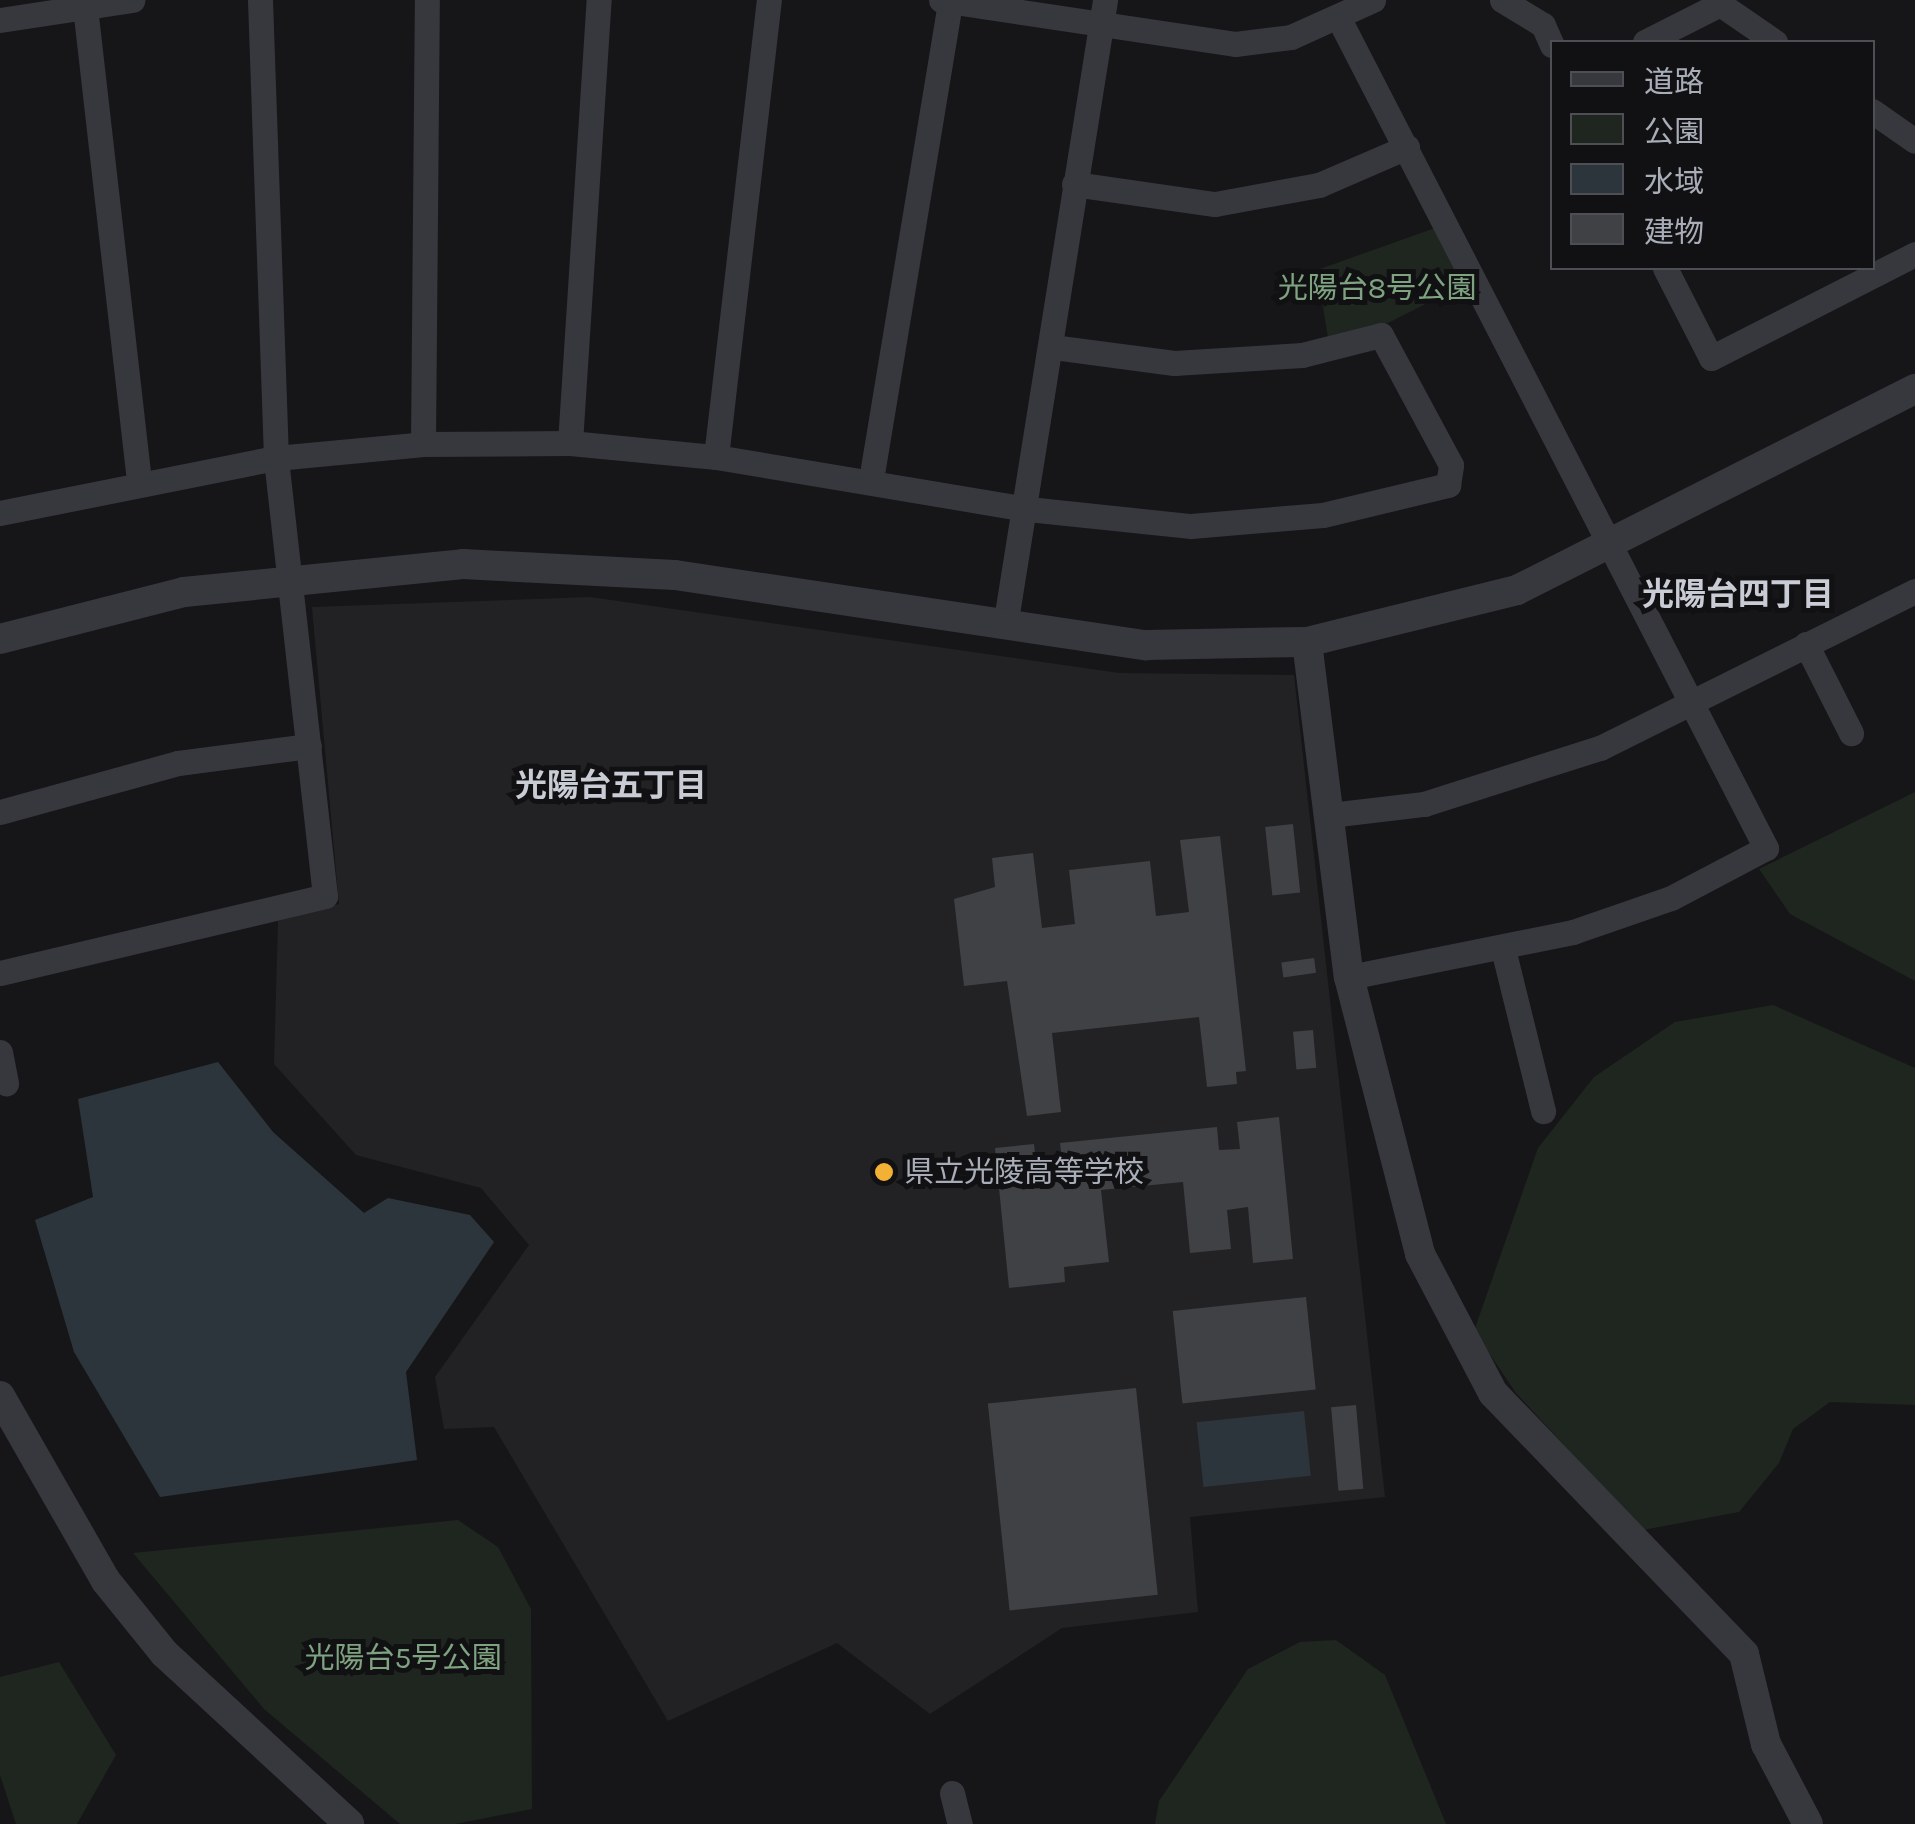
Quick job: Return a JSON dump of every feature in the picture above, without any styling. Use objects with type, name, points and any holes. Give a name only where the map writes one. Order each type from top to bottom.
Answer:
[{"type":"street","points":[[0,20],[133,0]]},
{"type":"street","points":[[0,973],[325,896],[276,458],[260,0]]},
{"type":"street","points":[[423,444],[427,0]]},
{"type":"street","points":[[570,444],[599,0]]},
{"type":"street","points":[[716,457],[770,0]]},
{"type":"street","points":[[941,0],[1103,12],[1235,44],[1292,37],[1373,0]]},
{"type":"street","points":[[1502,0],[1542,26],[1550,41]]},
{"type":"street","points":[[872,480],[950,1]]},
{"type":"street","points":[[1649,40],[1720,4],[1772,40]]},
{"type":"street","points":[[86,7],[139,483]]},
{"type":"street","points":[[1005,626],[1028,510],[1074,184],[1103,12]]},
{"type":"street","points":[[1338,17],[1766,848],[1671,898],[1504,952],[1349,977]]},
{"type":"street","points":[[1875,113],[1915,141]]},
{"type":"street","points":[[1074,184],[1215,204],[1318,185],[1407,147]]},
{"type":"street","points":[[1667,270],[1711,358],[1915,254]]},
{"type":"street","points":[[0,513],[276,458],[423,444],[570,444],[716,457],[872,480],[1028,510],[1192,526],[1323,515],[1448,486],[1449,476],[1381,335],[1302,354],[1174,362],[1052,347]]},
{"type":"street","points":[[0,640],[184,592],[290,577],[462,564],[620,571],[1146,645],[1307,642],[1518,590],[1915,389]]},
{"type":"street","points":[[1330,815],[1505,782],[1690,704],[1915,590]]},
{"type":"street","points":[[1307,642],[1349,977],[1420,1254],[1454,1328],[1493,1394],[1744,1654],[1766,1744],[1808,1824]]},
{"type":"street","points":[[1806,644],[1851,733]]},
{"type":"street","points":[[0,812],[178,762],[309,746]]},
{"type":"street","points":[[1504,952],[1544,1111]]},
{"type":"street","points":[[0,1052],[6,1084]]},
{"type":"street","points":[[0,1396],[106,1581],[164,1652],[349,1824]]},
{"type":"street","points":[[952,1793],[960,1824]]},
{"type":"shaded area","name":"県立光陵高等学校","points":[[590,597],[1119,673],[1294,675],[1385,1497],[1190,1517],[1198,1612],[1062,1628],[930,1714],[837,1643],[668,1721],[494,1427],[444,1429],[435,1377],[529,1245],[481,1188],[356,1155],[274,1064],[278,921],[339,904],[312,607]]},
{"type":"green space","name":"光陽台8号公園","points":[[1435,228],[1465,284],[1388,323],[1328,338],[1317,270]]},
{"type":"green space","points":[[1915,792],[1915,981],[1790,914],[1759,869]]},
{"type":"green space","points":[[1773,1005],[1915,1068],[1915,1405],[1830,1402],[1793,1429],[1779,1463],[1739,1512],[1643,1530],[1516,1393],[1474,1331],[1538,1148],[1594,1077],[1675,1022]]},
{"type":"green space","name":"光陽台5号公園","points":[[458,1520],[498,1547],[531,1609],[532,1809],[455,1824],[400,1824],[264,1709],[133,1553]]},
{"type":"green space","points":[[1336,1640],[1385,1675],[1446,1824],[1155,1824],[1159,1801],[1248,1669],[1300,1642]]},
{"type":"green space","points":[[59,1662],[116,1755],[77,1824],[16,1824],[0,1775],[0,1677]]},
{"type":"water","points":[[218,1062],[273,1132],[364,1213],[388,1198],[470,1215],[494,1242],[406,1372],[417,1460],[160,1497],[74,1352],[35,1220],[93,1197],[78,1099]]},
{"type":"water","points":[[1304,1411],[1311,1476],[1203,1487],[1197,1422]]},
{"type":"building","points":[[1293,824],[1300,893],[1272,896],[1265,827]]},
{"type":"building","points":[[1220,836],[1246,1071],[1236,1072],[1237,1084],[1207,1087],[1199,1017],[1052,1033],[1061,1112],[1027,1116],[1007,981],[964,986],[954,899],[995,887],[992,858],[1033,853],[1042,928],[1075,924],[1069,870],[1150,861],[1156,916],[1189,912],[1180,840]]},
{"type":"building","points":[[1314,958],[1316,973],[1283,977],[1281,963]]},
{"type":"building","points":[[1313,1030],[1316,1068],[1296,1070],[1293,1032]]},
{"type":"building","points":[[1279,1117],[1293,1259],[1253,1263],[1248,1207],[1227,1210],[1231,1249],[1190,1253],[1183,1182],[1101,1190],[1109,1262],[1064,1267],[1065,1282],[1009,1288],[995,1148],[1034,1144],[1037,1172],[1063,1170],[1060,1143],[1217,1127],[1219,1150],[1240,1149],[1237,1122]]},
{"type":"building","points":[[1306,1297],[1316,1389],[1182,1403],[1173,1311]]},
{"type":"building","points":[[1136,1388],[1158,1595],[1010,1610],[988,1404]]},
{"type":"building","points":[[1356,1405],[1363,1489],[1338,1491],[1331,1407]]},
{"type":"place","name":"県立光陵高等学校","points":[[884,1172]]},
{"type":"district","name":"光陽台四丁目","points":[[1738,595]]},
{"type":"district","name":"光陽台五丁目","points":[[611,786]]}]
